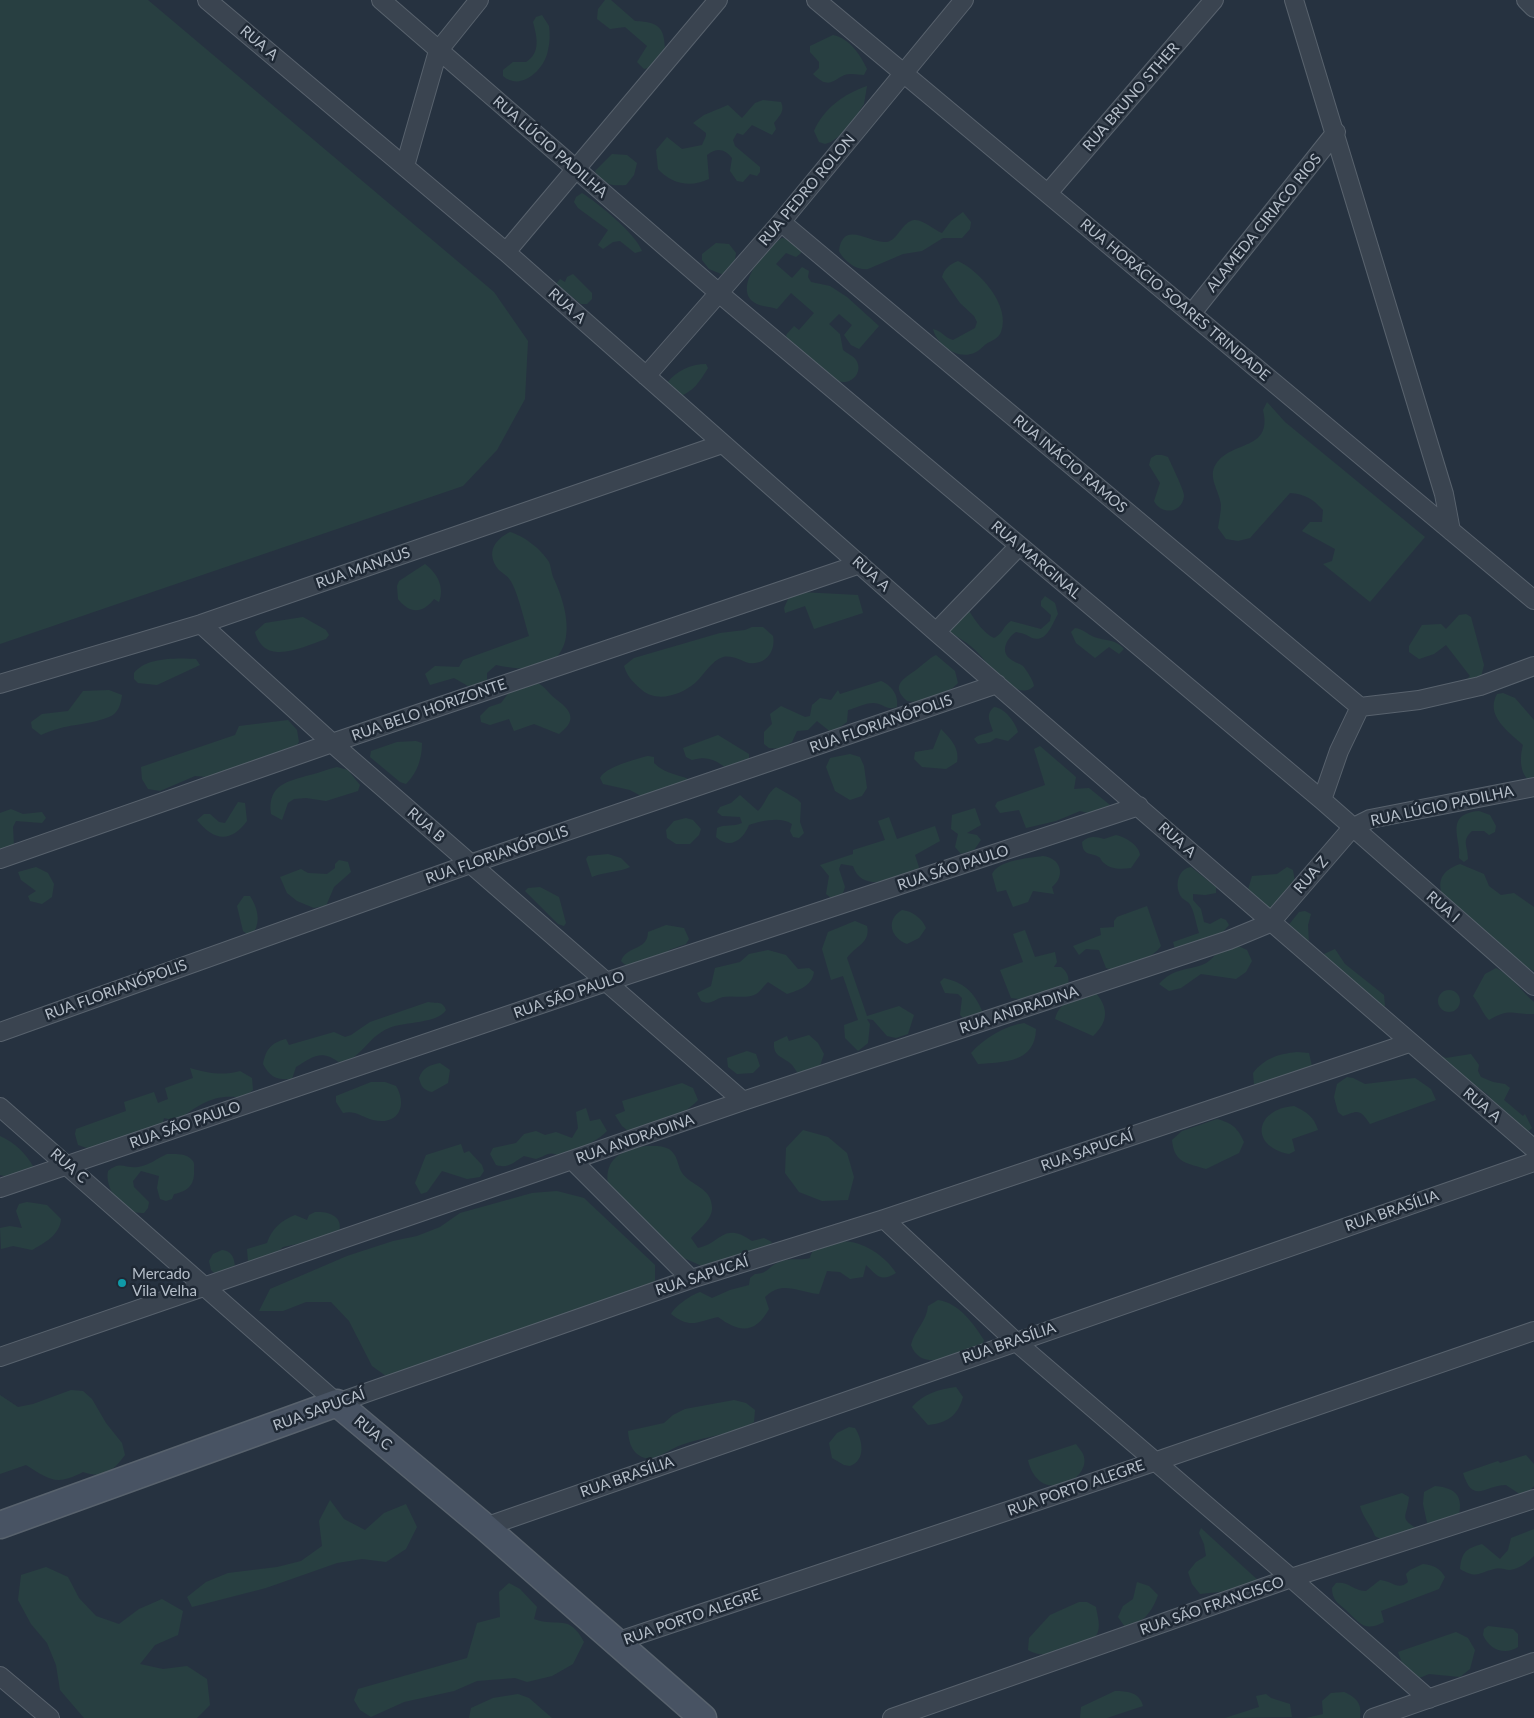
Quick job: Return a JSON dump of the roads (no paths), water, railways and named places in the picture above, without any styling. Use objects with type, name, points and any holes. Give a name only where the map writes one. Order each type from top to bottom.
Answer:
[{"type":"street","name":"RUA A","points":[[207,0],[506,252],[936,632],[1139,806],[1270,923],[1534,1149]]},
{"type":"street","name":"RUA LÚCIO PADILHA","points":[[381,0],[720,294]]},
{"type":"street","points":[[405,166],[438,51],[479,0]]},
{"type":"street","points":[[506,252],[718,0]]},
{"type":"street","name":"RUA HORÁCIO SOARES TRINDADE","points":[[816,0],[1534,600]]},
{"type":"street","name":"RUA PEDRO ROLON","points":[[646,376],[720,294],[781,222],[964,0]]},
{"type":"street","name":"RUA BRUNO STHER","points":[[1048,193],[1214,0]]},
{"type":"street","points":[[1294,0],[1336,132],[1442,485],[1451,531]]},
{"type":"street","points":[[1526,0],[1534,8]]},
{"type":"street","name":"ALAMEDA CIRIACO RIOS","points":[[1192,313],[1336,132]]},
{"type":"street","name":"RUA INÁCIO RAMOS","points":[[781,222],[1360,707]]},
{"type":"street","name":"RUA MARGINAL","points":[[720,294],[1322,800],[1352,828]]},
{"type":"street","name":"RUA MANAUS","points":[[0,684],[201,624],[722,444]]},
{"type":"street","points":[[936,632],[1019,546]]},
{"type":"street","name":"RUA BELO HORIZONTE","points":[[0,859],[332,743],[860,564]]},
{"type":"street","name":"RUA B","points":[[201,624],[332,743],[743,1102]]},
{"type":"street","points":[[1322,800],[1339,751],[1360,707],[1436,696],[1480,686],[1534,666]]},
{"type":"street","name":"RUA FLORIANÓPOLIS","points":[[0,1032],[470,864],[997,684]]},
{"type":"street","name":"RUA LÚCIO PADILHA","points":[[1352,828],[1370,819],[1534,787]]},
{"type":"street","name":"RUA SÃO PAULO","points":[[0,1188],[606,982],[1139,806]]},
{"type":"street","name":"RUA Z","points":[[1270,923],[1352,828]]},
{"type":"street","name":"RUA I","points":[[1352,828],[1534,986]]},
{"type":"street","name":"RUA ANDRADINA","points":[[0,1357],[743,1102],[1229,940],[1270,923]]},
{"type":"street","name":"RUA SAPUCAÍ","points":[[0,1525],[337,1403],[691,1279],[884,1219],[1409,1043]]},
{"type":"street","name":"RUA C","points":[[0,1107],[337,1403],[485,1527],[703,1718]]},
{"type":"street","points":[[573,1161],[691,1279]]},
{"type":"street","name":"RUA BRASÍLIA","points":[[485,1527],[1534,1162]]},
{"type":"street","points":[[884,1219],[1015,1341],[1429,1699]]},
{"type":"street","name":"RUA PORTO ALEGRE","points":[[616,1642],[1154,1462],[1534,1331]]},
{"type":"street","name":"RUA SÃO FRANCISCO","points":[[892,1718],[1291,1578],[1534,1499]]},
{"type":"street","points":[[1373,1718],[1534,1662]]},
{"type":"street","points":[[2,1680],[50,1718]]},
{"type":"place","name":"Mercado Vila Velha","points":[[122,1283]]}]
